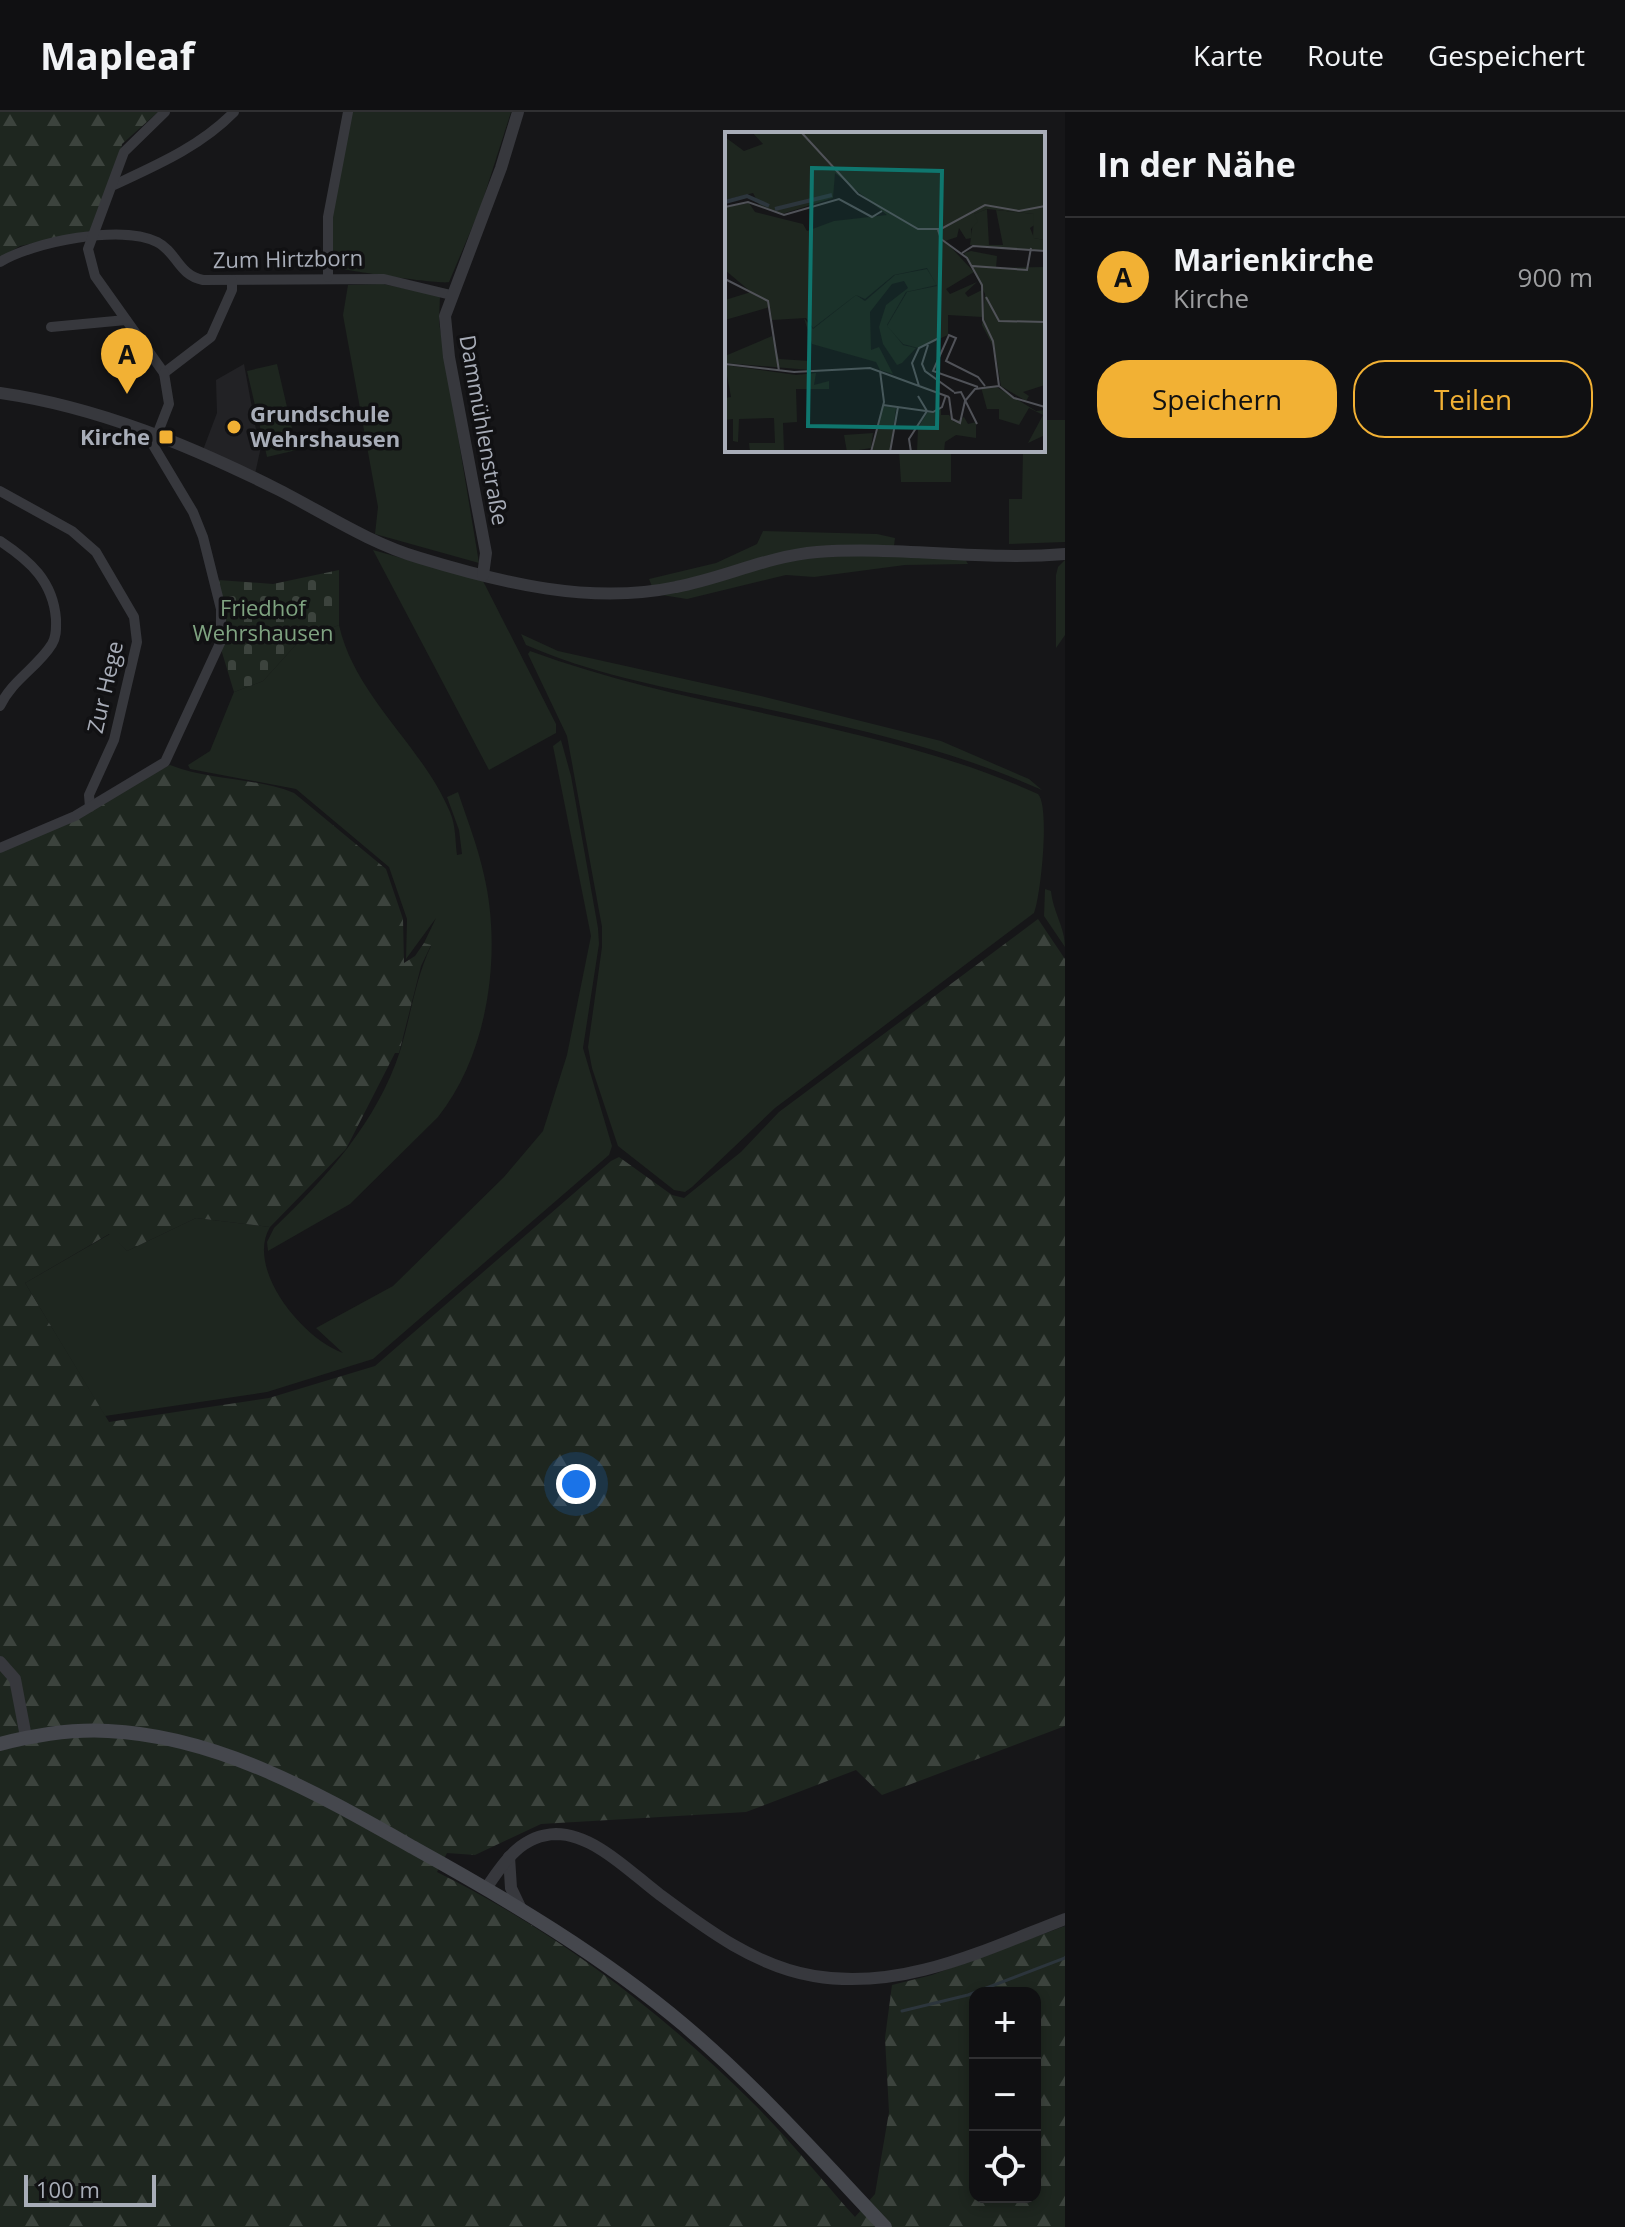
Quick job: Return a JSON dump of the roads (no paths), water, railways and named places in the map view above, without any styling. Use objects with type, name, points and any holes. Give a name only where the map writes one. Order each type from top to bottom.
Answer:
[{"type":"main road","points":[[0,1744],[26,1737],[107,1731],[205,1750],[325,1798],[487,1887],[600,1960],[684,2026],[750,2086],[885,2227]]},
{"type":"street","points":[[0,848],[38,834],[90,807],[165,762],[221,641],[221,609],[203,537],[193,512],[153,445],[169,404],[164,373],[95,276],[89,259],[90,239],[114,185],[124,152],[165,112]]},
{"type":"street","points":[[114,185],[192,146],[218,129],[234,112]]},
{"type":"street","points":[[328,277],[328,217],[348,112]]},
{"type":"street","name":"Dammühlenstraße","points":[[483,575],[486,553],[446,342],[445,316],[501,168],[518,112]]},
{"type":"street","name":"Zum Hirtzborn","points":[[0,262],[41,244],[128,236],[163,246],[189,276],[203,280],[384,279],[451,295]]},
{"type":"street","points":[[164,373],[211,337],[232,290],[232,280]]},
{"type":"street","points":[[51,327],[126,320]]},
{"type":"street","points":[[0,393],[79,407],[155,436],[261,481],[364,537],[423,559],[483,575],[565,591],[619,593],[679,587],[780,558],[815,552],[856,550],[1000,556],[1065,554]]},
{"type":"street","name":"Zur Hege","points":[[0,491],[72,531],[96,552],[136,626],[137,642],[114,740],[89,795],[90,807]]},
{"type":"street","points":[[0,541],[42,575],[50,589],[56,624],[53,642],[9,689],[0,706]]},
{"type":"street","points":[[0,1662],[15,1679],[26,1737]]},
{"type":"street","points":[[487,1887],[509,1857],[527,1842],[544,1836],[578,1839],[603,1852],[732,1945],[788,1970],[843,1980],[890,1978],[931,1969],[1065,1919]]},
{"type":"street","points":[[509,1857],[511,1888],[521,1909]]},
{"type":"waterway","points":[[902,2011],[968,1995],[1065,1958]]},
{"type":"place","name":"Marienkirche","points":[[127,394]]},
{"type":"place","name":"Grundschule Wehrshausen","points":[[234,427]]},
{"type":"place","name":"Kirche","points":[[166,437]]},
{"type":"park label","name":"Friedhof Wehrshausen","points":[[263,620]]}]
